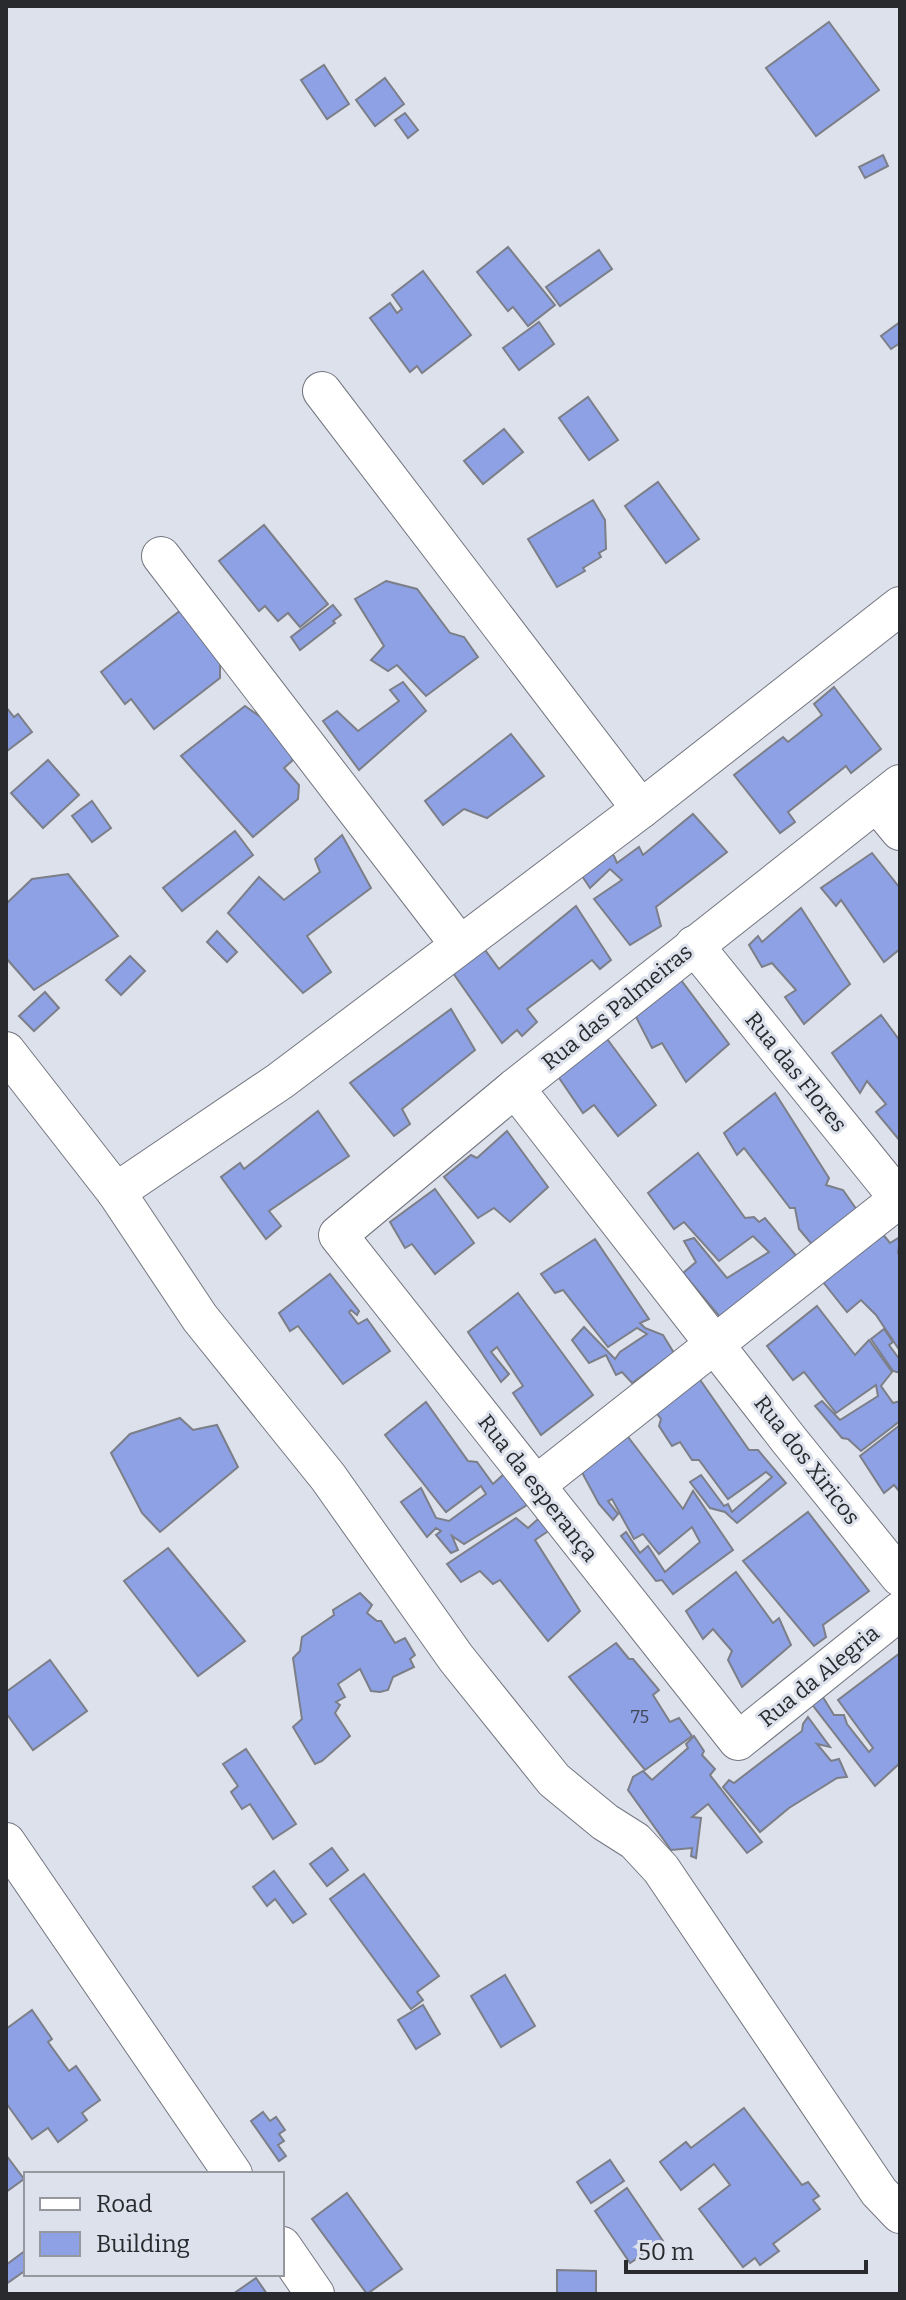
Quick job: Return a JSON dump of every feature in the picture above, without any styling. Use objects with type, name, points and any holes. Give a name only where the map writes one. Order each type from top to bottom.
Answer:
[{"type":"street","points":[[322,391],[641,809]]},
{"type":"street","points":[[161,556],[459,944]]},
{"type":"street","points":[[116,1192],[280,1081],[641,809],[900,606]]},
{"type":"street","name":"Rua das Palmeiras","points":[[338,1235],[694,945],[892,806]]},
{"type":"street","name":"Rua das Flores","points":[[694,945],[900,1199]]},
{"type":"street","points":[[6,1051],[116,1192],[200,1318],[328,1477],[456,1658],[554,1780],[605,1822],[635,1841],[661,1869],[879,2192],[900,2214]]},
{"type":"street","name":"Rua dos Xiricos","points":[[515,1088],[789,1440],[900,1577]]},
{"type":"street","points":[[536,1485],[900,1199]]},
{"type":"street","name":"Rua da esperança","points":[[338,1235],[738,1741]]},
{"type":"street","name":"Rua da Alegria","points":[[738,1741],[900,1611]]},
{"type":"street","points":[[6,1842],[232,2172]]},
{"type":"street","points":[[284,2249],[315,2294]]},
{"type":"building","points":[[829,22],[879,90],[816,136],[766,68]]},
{"type":"building","points":[[324,65],[349,104],[327,119],[301,80]]},
{"type":"building","points":[[385,78],[404,104],[375,126],[356,100]]},
{"type":"building","points":[[405,113],[418,130],[408,138],[395,120]]},
{"type":"building","points":[[883,155],[888,166],[865,178],[859,167]]},
{"type":"building","points":[[508,247],[555,305],[528,326],[513,307],[508,311],[477,272]]},
{"type":"building","points":[[599,250],[612,269],[560,306],[546,287]]},
{"type":"building","points":[[423,271],[471,335],[422,373],[417,366],[410,372],[370,318],[390,303],[397,313],[402,309],[392,295]]},
{"type":"building","points":[[539,322],[554,344],[519,370],[503,348]]},
{"type":"building","points":[[900,322],[900,343],[891,349],[881,336]]},
{"type":"building","points":[[588,397],[618,440],[589,460],[559,418]]},
{"type":"building","points":[[504,429],[523,452],[483,484],[464,461]]},
{"type":"building","points":[[658,482],[699,539],[666,563],[625,506]]},
{"type":"building","points":[[593,500],[605,520],[606,549],[599,553],[601,557],[583,568],[585,571],[557,587],[528,539]]},
{"type":"building","points":[[264,525],[328,604],[300,627],[288,613],[278,621],[265,606],[259,611],[219,561]]},
{"type":"building","points":[[386,581],[417,589],[450,633],[464,637],[478,657],[426,696],[397,665],[388,671],[371,660],[384,646],[355,599]]},
{"type":"building","points":[[333,605],[341,615],[300,650],[291,637]]},
{"type":"building","points":[[181,610],[220,662],[220,678],[154,729],[131,699],[125,704],[101,672]]},
{"type":"building","points":[[403,682],[426,711],[359,770],[323,721],[337,711],[358,731],[399,701],[390,690]]},
{"type":"building","points":[[834,687],[881,749],[851,773],[846,766],[788,812],[795,822],[780,833],[734,775],[783,737],[788,742],[822,715],[814,704]]},
{"type":"building","points":[[245,706],[278,729],[293,760],[284,768],[299,785],[298,799],[253,837],[181,756]]},
{"type":"building","points":[[6,707],[14,717],[18,714],[32,732],[7,751]]},
{"type":"building","points":[[511,734],[544,776],[487,818],[464,809],[443,825],[425,801]]},
{"type":"building","points":[[48,760],[79,795],[43,828],[11,793]]},
{"type":"building","points":[[92,801],[111,828],[92,842],[72,816]]},
{"type":"building","points":[[693,814],[727,852],[656,907],[661,926],[630,945],[594,899],[622,880],[610,869],[590,888],[580,873],[606,850],[617,863],[639,847],[643,855]]},
{"type":"building","points":[[235,831],[253,855],[182,911],[163,888]]},
{"type":"building","points":[[342,835],[371,888],[307,936],[331,972],[303,993],[228,913],[259,877],[284,900],[320,872],[315,859]]},
{"type":"building","points":[[872,853],[900,888],[900,949],[884,962],[841,900],[836,906],[821,888]]},
{"type":"building","points":[[68,874],[118,936],[34,990],[6,958],[6,904],[32,879]]},
{"type":"building","points":[[576,906],[611,960],[600,969],[592,960],[527,1009],[537,1022],[522,1036],[517,1030],[502,1043],[453,973],[485,950],[499,969]]},
{"type":"building","points":[[801,908],[850,984],[804,1024],[785,997],[796,990],[772,963],[762,967],[749,945],[758,936],[762,942]]},
{"type":"building","points":[[217,931],[237,952],[227,962],[207,942]]},
{"type":"building","points":[[130,956],[145,971],[121,995],[106,980]]},
{"type":"building","points":[[678,976],[729,1044],[686,1082],[662,1043],[652,1048],[633,1011]]},
{"type":"building","points":[[45,992],[59,1008],[34,1031],[19,1016]]},
{"type":"building","points":[[451,1009],[475,1050],[402,1109],[410,1124],[394,1136],[350,1083]]},
{"type":"building","points":[[881,1015],[900,1041],[900,1141],[876,1112],[886,1104],[867,1081],[860,1093],[832,1053]]},
{"type":"building","points":[[602,1032],[656,1105],[618,1136],[594,1105],[583,1113],[555,1072]]},
{"type":"building","points":[[775,1093],[829,1178],[826,1185],[843,1190],[859,1213],[814,1247],[799,1229],[795,1208],[790,1208],[744,1148],[737,1155],[724,1133]]},
{"type":"building","points":[[318,1111],[349,1156],[269,1211],[281,1226],[266,1239],[221,1177],[240,1163],[244,1169]]},
{"type":"building","points":[[507,1131],[548,1187],[510,1222],[494,1208],[478,1218],[444,1177],[471,1155],[477,1158]]},
{"type":"building","points":[[698,1153],[745,1218],[754,1217],[759,1222],[765,1218],[798,1258],[720,1317],[683,1273],[696,1262],[684,1241],[694,1238],[727,1278],[769,1252],[753,1236],[719,1261],[684,1222],[674,1229],[648,1193]]},
{"type":"building","points":[[435,1189],[474,1243],[435,1274],[412,1244],[405,1248],[390,1222]]},
{"type":"building","points":[[881,1232],[890,1243],[900,1237],[900,1351],[876,1315],[861,1300],[847,1312],[823,1282]]},
{"type":"building","points":[[595,1239],[649,1319],[640,1323],[663,1335],[674,1353],[632,1383],[622,1372],[616,1375],[606,1355],[589,1363],[572,1340],[584,1327],[615,1359],[620,1352],[647,1334],[637,1328],[608,1347],[563,1290],[555,1293],[541,1274]]},
{"type":"building","points":[[330,1274],[359,1311],[357,1315],[351,1310],[349,1312],[358,1324],[367,1319],[390,1351],[343,1384],[298,1326],[290,1331],[279,1313]]},
{"type":"building","points":[[518,1293],[593,1395],[541,1435],[513,1393],[523,1386],[497,1347],[491,1352],[509,1374],[501,1382],[468,1332]]},
{"type":"building","points":[[817,1306],[855,1355],[869,1340],[892,1372],[881,1386],[893,1403],[900,1401],[900,1421],[861,1451],[848,1439],[842,1438],[815,1406],[822,1401],[840,1420],[878,1396],[876,1385],[836,1413],[804,1372],[793,1380],[767,1346]]},
{"type":"building","points":[[884,1329],[893,1342],[889,1345],[900,1360],[900,1373],[893,1371],[871,1339]]},
{"type":"building","points":[[696,1374],[749,1450],[758,1450],[786,1483],[737,1523],[725,1512],[710,1508],[690,1482],[701,1475],[732,1512],[772,1477],[766,1472],[728,1499],[699,1460],[692,1460],[680,1442],[672,1446],[659,1426],[661,1419],[654,1410]]},
{"type":"building","points":[[426,1402],[468,1461],[477,1462],[493,1484],[504,1474],[527,1505],[464,1544],[452,1536],[458,1550],[451,1553],[436,1535],[441,1531],[436,1528],[427,1537],[401,1502],[421,1488],[436,1518],[449,1521],[486,1494],[481,1486],[446,1512],[385,1435]]},
{"type":"building","points":[[180,1418],[193,1430],[217,1425],[238,1467],[160,1532],[142,1513],[111,1453],[130,1434]]},
{"type":"building","points":[[900,1425],[900,1492],[894,1485],[884,1493],[860,1456]]},
{"type":"building","points":[[622,1429],[683,1509],[693,1491],[733,1550],[673,1594],[662,1580],[656,1581],[621,1536],[626,1532],[640,1553],[648,1546],[665,1572],[700,1542],[692,1527],[659,1554],[643,1534],[634,1539],[612,1499],[608,1501],[618,1514],[613,1520],[599,1504],[578,1465]]},
{"type":"building","points":[[808,1512],[869,1591],[823,1625],[826,1637],[814,1646],[743,1561]]},
{"type":"building","points":[[516,1518],[528,1528],[538,1519],[550,1530],[535,1540],[580,1611],[548,1641],[500,1580],[493,1584],[480,1571],[461,1582],[447,1564]]},
{"type":"building","points":[[168,1548],[245,1641],[198,1676],[124,1581]]},
{"type":"building","points":[[736,1572],[773,1623],[779,1618],[791,1645],[742,1687],[728,1660],[732,1651],[713,1629],[703,1639],[686,1611]]},
{"type":"building","points":[[360,1593],[372,1605],[367,1613],[381,1621],[395,1643],[405,1638],[415,1655],[410,1659],[414,1667],[393,1677],[388,1690],[380,1692],[371,1691],[360,1669],[338,1684],[345,1697],[336,1702],[340,1705],[335,1713],[350,1736],[315,1764],[293,1727],[302,1719],[293,1658],[300,1651],[302,1637],[334,1615],[333,1610]]},
{"type":"building","points":[[616,1643],[659,1690],[653,1695],[670,1722],[679,1718],[692,1736],[645,1770],[569,1677]]},
{"type":"building","points":[[900,1653],[900,1763],[875,1786],[811,1703],[821,1694],[834,1715],[844,1715],[847,1724],[869,1752],[873,1748],[838,1700]]},
{"type":"building","points":[[50,1660],[87,1711],[33,1750],[6,1713],[6,1692]]},
{"type":"building","points":[[808,1717],[830,1747],[817,1744],[831,1761],[839,1759],[847,1777],[837,1778],[789,1808],[760,1832],[723,1787],[729,1780],[734,1783],[802,1731]]},
{"type":"building","points":[[694,1736],[704,1751],[702,1755],[715,1769],[710,1775],[762,1842],[747,1853],[708,1804],[692,1817],[701,1818],[696,1858],[691,1856],[692,1848],[671,1850],[628,1790],[633,1777],[643,1771],[652,1780],[688,1748],[686,1744]]},
{"type":"building","points":[[246,1749],[296,1824],[273,1839],[250,1804],[242,1809],[231,1792],[238,1786],[223,1764]]},
{"type":"building","points":[[332,1848],[348,1870],[327,1886],[310,1864]]},
{"type":"building","points":[[274,1871],[306,1914],[293,1923],[275,1899],[267,1906],[253,1887]]},
{"type":"building","points":[[364,1874],[439,1976],[417,1992],[423,2000],[411,2009],[330,1899]]},
{"type":"building","points":[[505,1975],[535,2026],[501,2047],[471,1996]]},
{"type":"building","points":[[423,2005],[440,2034],[416,2049],[398,2020]]},
{"type":"building","points":[[32,2010],[52,2039],[48,2042],[69,2071],[76,2066],[100,2100],[82,2113],[87,2120],[58,2142],[48,2128],[32,2139],[6,2103],[6,2029]]},
{"type":"building","points":[[744,2108],[802,2185],[808,2182],[819,2196],[813,2200],[820,2209],[773,2244],[779,2251],[760,2265],[755,2258],[743,2267],[699,2209],[730,2185],[714,2164],[681,2190],[660,2162],[686,2142],[691,2148]]},
{"type":"building","points":[[263,2112],[270,2121],[276,2117],[285,2130],[279,2134],[284,2141],[278,2145],[286,2156],[279,2161],[251,2121]]},
{"type":"building","points":[[6,2155],[24,2179],[6,2192]]},
{"type":"building","points":[[610,2160],[624,2181],[591,2203],[577,2182]]},
{"type":"building","points":[[627,2188],[663,2241],[630,2263],[595,2211]]},
{"type":"building","points":[[347,2193],[402,2269],[367,2294],[312,2219]]},
{"type":"building","points":[[24,2252],[24,2271],[6,2284],[6,2265]]},
{"type":"building","points":[[557,2270],[596,2271],[596,2294],[557,2294]]},
{"type":"building","points":[[256,2278],[267,2294],[233,2294]]}]
